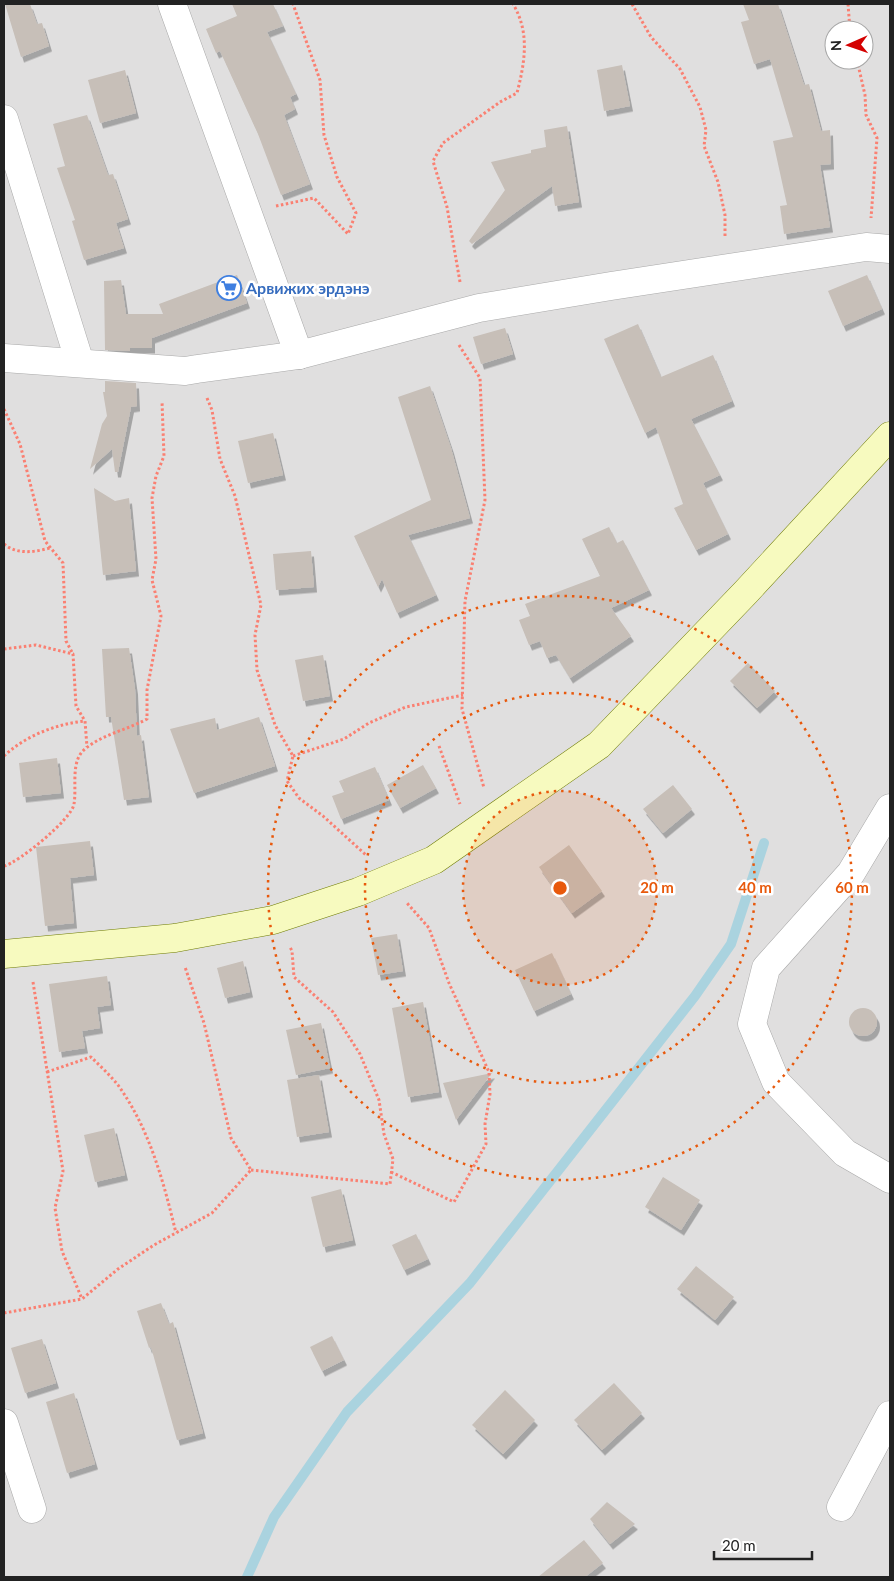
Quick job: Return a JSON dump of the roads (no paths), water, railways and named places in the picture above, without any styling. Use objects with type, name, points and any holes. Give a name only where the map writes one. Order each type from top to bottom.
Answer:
[{"type":"street","points":[[172,4],[299,355]]},
{"type":"street","points":[[4,119],[80,363]]},
{"type":"street","points":[[4,358],[197,369],[299,355],[467,312],[610,286],[725,268],[878,248]]},
{"type":"street","points":[[4,372],[42,360]]},
{"type":"street","points":[[12,954],[175,938],[273,920],[322,905],[434,860],[599,745],[746,592],[890,436]]},
{"type":"street","points":[[890,808],[851,873],[766,968],[752,1024],[776,1082],[845,1153],[890,1179]]},
{"type":"street","points":[[842,1507],[890,1415]]},
{"type":"street","points":[[4,1423],[32,1509]]},
{"type":"waterway","points":[[247,1577],[274,1517],[347,1412],[470,1283],[695,996],[731,944],[764,843]]},
{"type":"place","name":"Арвижих эрдэнэ","points":[[229,288]]}]
